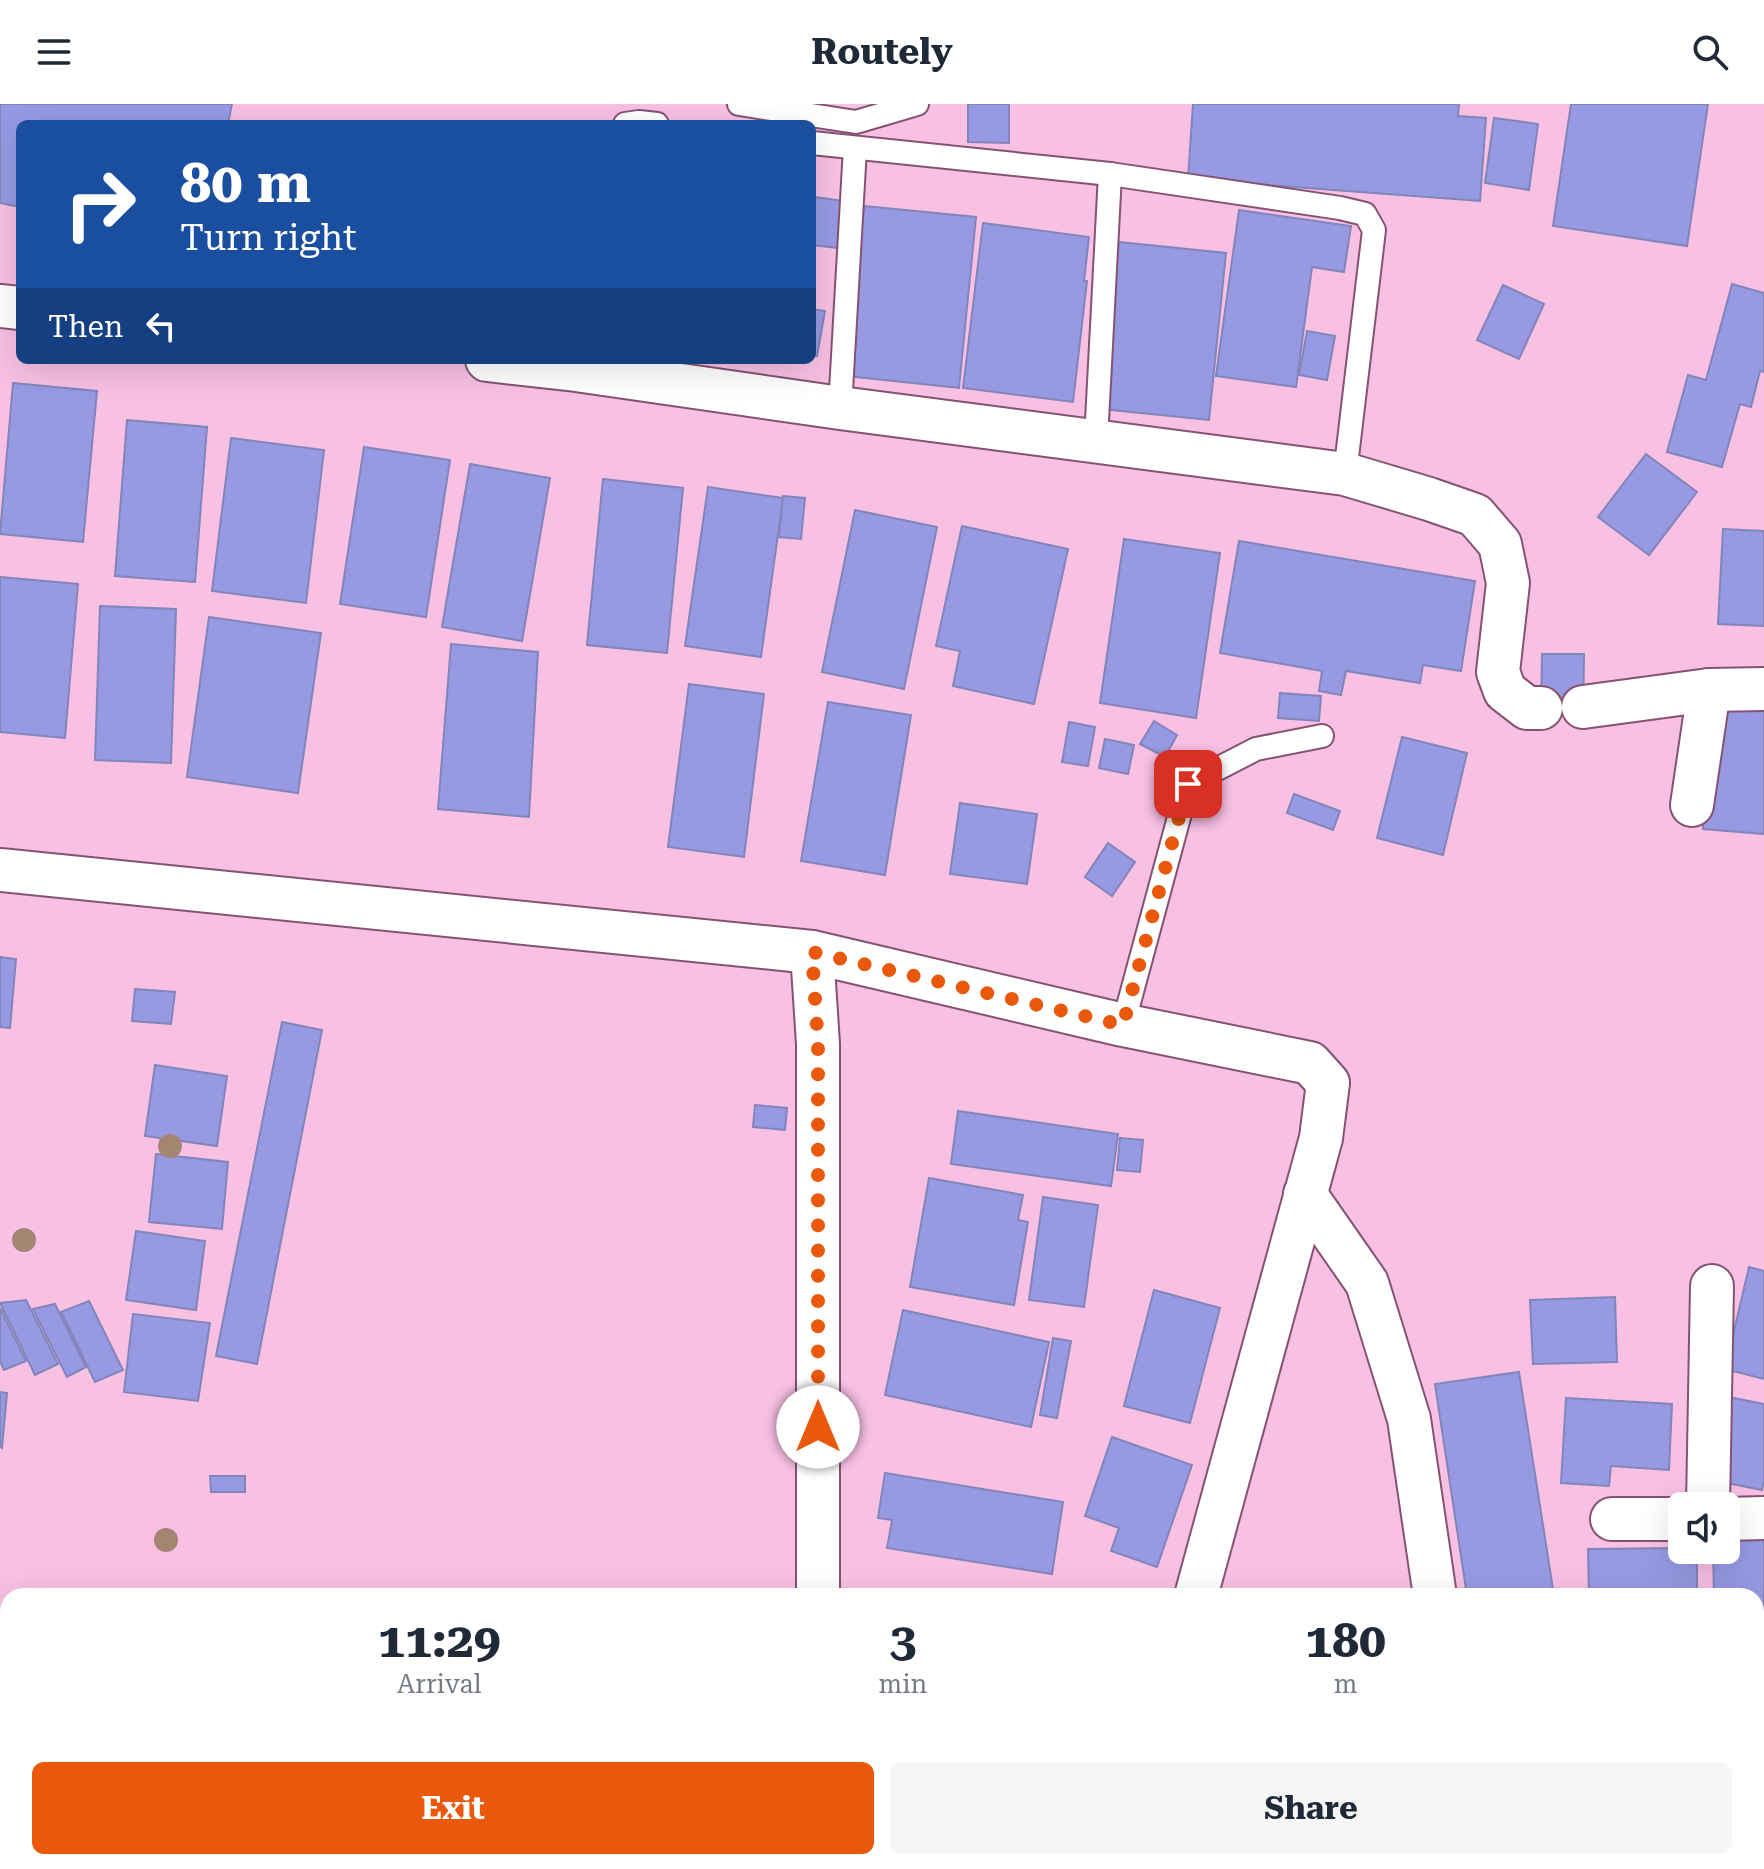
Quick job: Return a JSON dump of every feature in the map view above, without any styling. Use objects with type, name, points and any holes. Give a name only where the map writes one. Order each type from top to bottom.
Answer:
[{"type":"street","points":[[577,365],[840,408],[1345,474],[1475,515],[1500,544],[1508,583],[1498,672],[1505,691],[1527,708],[1541,708]]},
{"type":"street","points":[[1583,707],[1709,690],[1764,689]]},
{"type":"street","points":[[1692,805],[1709,690]]},
{"type":"street","points":[[0,870],[812,952],[1123,1025],[1310,1063],[1328,1083],[1321,1138],[1198,1588]]},
{"type":"street","points":[[812,952],[818,1044],[818,1588]]},
{"type":"street","points":[[1305,1194],[1367,1283],[1409,1419],[1434,1588]]},
{"type":"street","points":[[1708,1492],[1712,1286]]},
{"type":"street","points":[[1740,1519],[1764,1518]]},
{"type":"street","points":[[1612,1519],[1668,1519]]},
{"type":"lane","points":[[739,104],[856,122],[917,104]]},
{"type":"lane","points":[[816,143],[1110,174],[1365,214],[1374,230],[1345,474]]},
{"type":"lane","points":[[840,408],[855,148]]},
{"type":"lane","points":[[1096,440],[1110,174]]},
{"type":"lane","points":[[1123,1025],[1188,784],[1256,749],[1322,736]]},
{"type":"building","points":[[0,104],[232,104],[229,120],[16,120],[16,206],[0,203]]},
{"type":"building","points":[[968,104],[1009,104],[1009,143],[968,142]]},
{"type":"building","points":[[1193,104],[1459,104],[1458,116],[1486,118],[1480,201],[1188,179]]},
{"type":"building","points":[[1571,104],[1708,104],[1687,246],[1553,226]]},
{"type":"building","points":[[1494,118],[1538,124],[1529,190],[1485,183]]},
{"type":"building","points":[[816,197],[844,201],[837,248],[816,245]]},
{"type":"building","points":[[864,206],[976,217],[959,388],[847,376]]},
{"type":"building","points":[[1239,210],[1351,226],[1344,272],[1312,267],[1296,387],[1216,376]]},
{"type":"building","points":[[983,223],[1089,237],[1073,402],[963,388]]},
{"type":"building","points":[[1119,242],[1226,253],[1209,420],[1102,409]]},
{"type":"building","points":[[1732,284],[1764,293],[1764,372],[1760,371],[1751,407],[1740,404],[1722,467],[1667,452],[1688,375],[1706,380]]},
{"type":"building","points":[[1503,285],[1544,304],[1519,359],[1477,340]]},
{"type":"building","points":[[816,310],[825,311],[816,356]]},
{"type":"building","points":[[1307,331],[1335,336],[1327,380],[1299,375]]},
{"type":"building","points":[[13,383],[97,391],[83,542],[0,534]]},
{"type":"building","points":[[127,420],[207,427],[195,582],[115,576]]},
{"type":"building","points":[[231,438],[324,450],[306,603],[212,591]]},
{"type":"building","points":[[364,447],[450,460],[426,617],[340,604]]},
{"type":"building","points":[[1646,454],[1697,492],[1649,555],[1598,517]]},
{"type":"building","points":[[470,464],[550,478],[522,641],[442,627]]},
{"type":"building","points":[[603,479],[683,488],[667,653],[587,645]]},
{"type":"building","points":[[708,487],[783,498],[761,657],[685,646]]},
{"type":"building","points":[[783,496],[805,498],[801,539],[779,537]]},
{"type":"building","points":[[855,510],[937,527],[904,689],[822,672]]},
{"type":"building","points":[[962,526],[1068,549],[1034,704],[953,686],[960,651],[936,646]]},
{"type":"building","points":[[1723,529],[1764,531],[1764,626],[1718,624]]},
{"type":"building","points":[[1124,539],[1220,553],[1196,718],[1100,703]]},
{"type":"building","points":[[1239,541],[1475,581],[1461,671],[1423,665],[1420,683],[1346,671],[1341,695],[1319,691],[1322,671],[1220,653]]},
{"type":"building","points":[[0,577],[78,584],[65,738],[0,732]]},
{"type":"building","points":[[100,606],[176,609],[171,763],[95,760]]},
{"type":"building","points":[[209,617],[321,633],[298,793],[187,777]]},
{"type":"building","points":[[451,644],[538,652],[529,817],[438,809]]},
{"type":"building","points":[[1542,654],[1584,654],[1583,715],[1541,715]]},
{"type":"building","points":[[689,684],[764,694],[744,857],[668,847]]},
{"type":"building","points":[[1280,693],[1321,696],[1319,721],[1278,718]]},
{"type":"building","points":[[828,702],[911,715],[885,875],[801,861]]},
{"type":"building","points":[[1715,705],[1764,710],[1764,834],[1703,829]]},
{"type":"building","points":[[1154,721],[1177,735],[1165,757],[1140,744]]},
{"type":"building","points":[[1069,722],[1095,727],[1088,766],[1062,762]]},
{"type":"building","points":[[1402,737],[1467,753],[1443,855],[1377,838]]},
{"type":"building","points":[[1105,739],[1134,745],[1128,774],[1099,768]]},
{"type":"building","points":[[1294,794],[1340,811],[1333,830],[1287,813]]},
{"type":"building","points":[[960,803],[1037,814],[1027,884],[950,874]]},
{"type":"building","points":[[1108,843],[1135,862],[1112,896],[1085,877]]},
{"type":"building","points":[[0,957],[16,959],[10,1028],[0,1027]]},
{"type":"building","points":[[135,989],[175,992],[171,1024],[132,1021]]},
{"type":"building","points":[[282,1022],[322,1030],[257,1364],[216,1356]]},
{"type":"building","points":[[155,1065],[227,1076],[217,1146],[145,1136]]},
{"type":"building","points":[[755,1105],[787,1108],[785,1130],[753,1127]]},
{"type":"building","points":[[958,1111],[1118,1134],[1111,1186],[951,1164]]},
{"type":"building","points":[[1120,1138],[1143,1140],[1140,1172],[1117,1170]]},
{"type":"building","points":[[156,1154],[228,1162],[222,1229],[149,1222]]},
{"type":"building","points":[[929,1178],[1023,1195],[1018,1220],[1028,1222],[1014,1305],[910,1287]]},
{"type":"building","points":[[1043,1197],[1098,1205],[1084,1307],[1029,1300]]},
{"type":"building","points":[[136,1231],[205,1241],[196,1310],[126,1300]]},
{"type":"building","points":[[1749,1267],[1764,1271],[1764,1379],[1725,1369]]},
{"type":"building","points":[[1154,1290],[1220,1308],[1190,1423],[1124,1406]]},
{"type":"building","points":[[1615,1297],[1617,1362],[1533,1364],[1530,1300]]},
{"type":"building","points":[[26,1300],[58,1364],[35,1375],[0,1303]]},
{"type":"building","points":[[89,1301],[123,1370],[95,1382],[61,1312]]},
{"type":"building","points":[[55,1304],[86,1367],[67,1377],[33,1309]]},
{"type":"building","points":[[0,1308],[26,1361],[4,1370],[0,1361]]},
{"type":"building","points":[[903,1310],[1049,1342],[1031,1427],[885,1395]]},
{"type":"building","points":[[133,1314],[210,1323],[198,1401],[124,1392]]},
{"type":"building","points":[[1053,1338],[1071,1341],[1057,1418],[1040,1415]]},
{"type":"building","points":[[1519,1372],[1553,1588],[1466,1588],[1435,1384]]},
{"type":"building","points":[[0,1392],[7,1393],[2,1448],[0,1447]]},
{"type":"building","points":[[1729,1397],[1764,1404],[1762,1490],[1712,1480]]},
{"type":"building","points":[[1566,1398],[1672,1404],[1669,1470],[1611,1466],[1609,1486],[1561,1483]]},
{"type":"building","points":[[1112,1437],[1192,1465],[1157,1567],[1111,1551],[1119,1528],[1085,1516]]},
{"type":"building","points":[[885,1473],[1063,1502],[1052,1574],[887,1548],[892,1520],[878,1518]]},
{"type":"building","points":[[210,1476],[245,1476],[245,1492],[211,1492]]},
{"type":"building","points":[[1764,1539],[1764,1588],[1714,1588],[1713,1564],[1740,1564],[1740,1540]]},
{"type":"building","points":[[1668,1548],[1668,1564],[1697,1564],[1697,1588],[1589,1588],[1588,1549]]},
{"type":"route","points":[[818,1427],[818,1044],[812,952],[1123,1025],[1188,784]]}]
